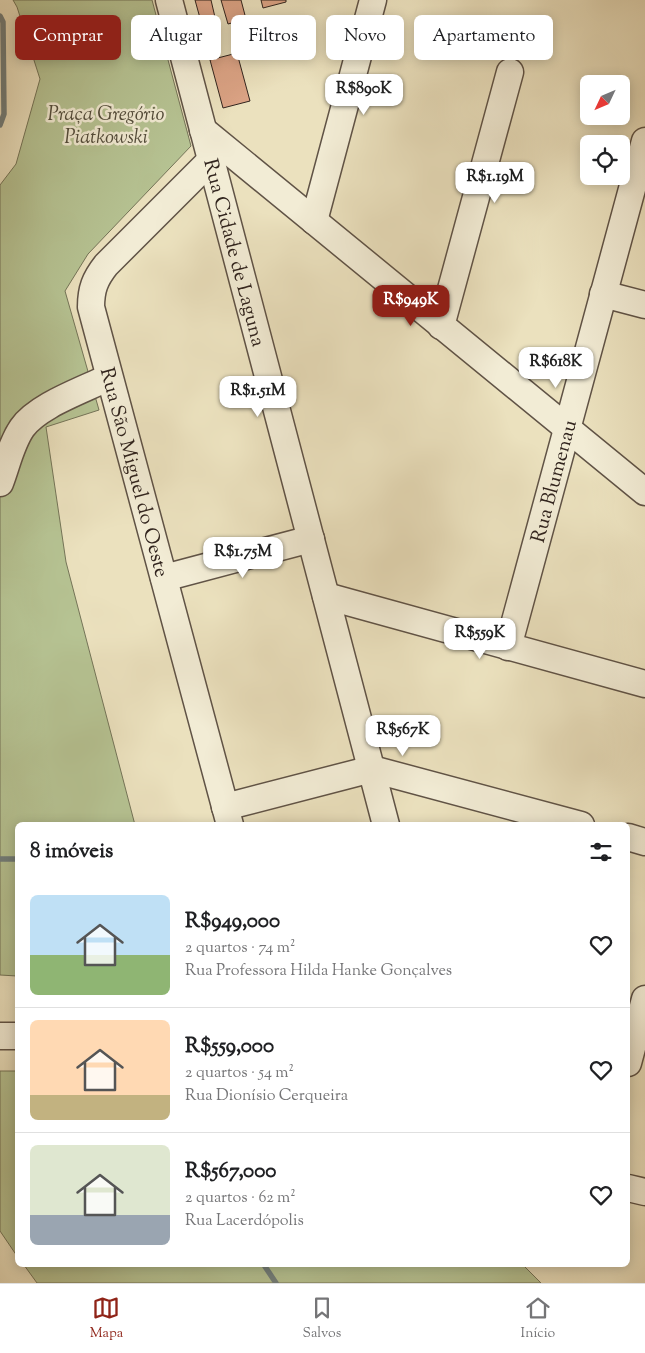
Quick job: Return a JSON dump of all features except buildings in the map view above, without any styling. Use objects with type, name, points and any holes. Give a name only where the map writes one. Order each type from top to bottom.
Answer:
[{"type":"street","name":"Rua Cidade de Laguna","points":[[169,0],[385,822]]},
{"type":"street","points":[[314,221],[373,0]]},
{"type":"street","points":[[441,326],[510,72]]},
{"type":"street","points":[[203,130],[645,492]]},
{"type":"street","name":"Rua Blumenau","points":[[508,647],[644,145]]},
{"type":"street","name":"Rua São Miguel do Oeste","points":[[211,160],[106,265],[96,278],[91,292],[91,307],[228,816]]},
{"type":"street","points":[[603,294],[645,305]]},
{"type":"street","points":[[0,482],[14,443],[22,428],[34,416],[109,377]]},
{"type":"street","points":[[164,578],[311,539]]},
{"type":"street","points":[[326,596],[645,684]]},
{"type":"street","points":[[228,816],[372,770],[570,822]]},
{"type":"street","points":[[630,838],[645,842]]},
{"type":"street","points":[[630,1055],[645,999]]},
{"type":"street","points":[[0,1036],[15,1036]]},
{"type":"street","points":[[630,1188],[645,1192]]},
{"type":"green space","name":"Praça Gregório Piatkowski","points":[[13,0],[152,0],[156,15],[131,15],[131,60],[168,60],[191,146],[88,254],[65,291],[99,410],[46,427],[66,562],[134,822],[15,822],[15,976],[0,975],[0,185],[16,164],[40,79],[34,60],[121,60],[121,15],[20,15]]},
{"type":"green space","points":[[0,1071],[15,1071],[15,1253],[0,1231]]},
{"type":"green space","points":[[25,1267],[525,1267],[541,1283],[37,1283]]},
{"type":"waterway","points":[[0,16],[3,22],[4,114],[0,125]]},
{"type":"waterway","points":[[0,859],[15,859]]},
{"type":"waterway","points":[[265,1267],[276,1283]]}]
